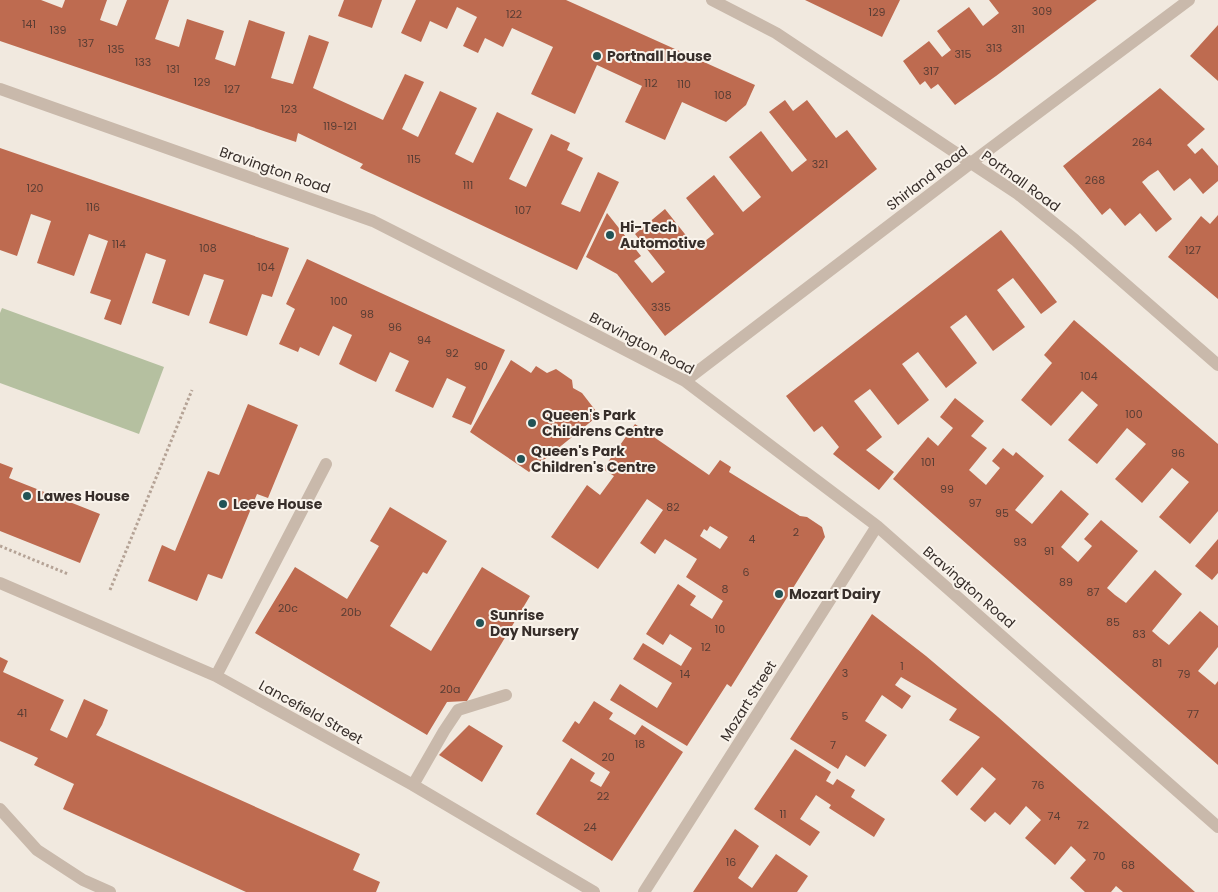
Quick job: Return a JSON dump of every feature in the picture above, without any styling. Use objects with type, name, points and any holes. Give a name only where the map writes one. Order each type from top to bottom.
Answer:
[{"type":"street","name":"Portnall Road","points":[[712,0],[776,33],[1018,194],[1068,234],[1218,365]]},
{"type":"street","name":"Shirland Road","points":[[684,381],[1189,0]]},
{"type":"street","name":"Bravington Road","points":[[0,90],[373,221],[684,381],[877,526],[1218,827]]},
{"type":"street","points":[[216,676],[326,464]]},
{"type":"street","name":"Mozart Street","points":[[644,892],[877,526]]},
{"type":"street","name":"Lancefield Street","points":[[0,583],[216,676],[412,785],[594,892]]},
{"type":"street","points":[[412,785],[458,710],[506,695]]},
{"type":"street","points":[[0,809],[37,850],[82,880],[110,892]]},
{"type":"path","points":[[110,590],[192,390]]},
{"type":"path","points":[[0,546],[68,574]]},
{"type":"green space","points":[[2,308],[164,367],[139,434],[0,383],[0,313]]},
{"type":"building","points":[[0,0],[41,0],[62,8],[65,0],[107,0],[100,20],[117,26],[127,0],[169,0],[155,39],[179,47],[187,19],[224,31],[215,59],[235,66],[249,20],[285,32],[271,78],[293,84],[309,35],[329,42],[313,88],[383,120],[405,74],[424,82],[402,129],[418,137],[440,91],[477,108],[455,154],[473,163],[497,112],[533,129],[509,179],[526,187],[551,134],[570,143],[567,150],[583,158],[561,204],[580,212],[598,172],[619,182],[577,270],[360,168],[363,164],[298,133],[296,142],[0,41]]},
{"type":"building","points":[[344,0],[382,0],[372,28],[338,16]]},
{"type":"building","points":[[416,0],[566,0],[755,85],[746,105],[726,122],[682,102],[665,140],[625,122],[642,86],[597,65],[575,114],[531,94],[553,47],[512,28],[503,47],[485,38],[478,53],[463,46],[477,17],[457,7],[447,29],[430,21],[421,42],[401,33]]},
{"type":"building","points":[[805,0],[900,0],[882,37]]},
{"type":"building","points":[[989,0],[1097,0],[955,105],[938,84],[931,89],[925,81],[920,85],[903,61],[929,41],[942,57],[951,50],[937,31],[969,7],[983,26],[999,13]]},
{"type":"building","points":[[1218,25],[1218,81],[1190,56]]},
{"type":"building","points":[[1160,88],[1205,129],[1187,145],[1195,154],[1202,148],[1218,166],[1218,181],[1203,194],[1190,178],[1174,191],[1158,170],[1149,176],[1142,182],[1172,219],[1156,232],[1140,213],[1125,226],[1110,208],[1102,215],[1063,166]]},
{"type":"building","points":[[785,100],[793,111],[807,100],[836,138],[847,130],[877,169],[665,336],[617,274],[586,257],[607,213],[641,256],[634,261],[652,283],[665,272],[635,234],[665,209],[696,248],[714,234],[686,198],[714,175],[743,212],[761,197],[729,157],[761,131],[792,172],[807,160],[769,112]]},
{"type":"building","points":[[0,148],[289,248],[272,297],[262,294],[247,336],[209,323],[224,280],[204,274],[189,316],[152,303],[166,260],[146,253],[121,325],[104,319],[111,300],[90,293],[108,241],[89,234],[74,276],[37,263],[51,221],[31,214],[17,256],[0,250]]},
{"type":"building","points":[[1218,215],[1218,299],[1168,257],[1201,216],[1210,224]]},
{"type":"building","points":[[1001,230],[1057,302],[1041,314],[1013,278],[997,290],[1025,327],[993,351],[966,315],[950,327],[977,363],[946,388],[918,352],[902,364],[929,400],[898,425],[870,389],[854,401],[882,437],[866,450],[894,472],[879,490],[833,454],[839,447],[822,426],[814,432],[786,396]]},
{"type":"building","points":[[307,259],[505,350],[471,425],[452,417],[466,387],[447,378],[433,408],[395,391],[409,361],[390,352],[376,382],[339,364],[352,335],[333,326],[319,356],[300,347],[298,352],[279,344],[295,309],[286,304]]},
{"type":"building","points":[[1074,320],[1218,444],[1218,511],[1190,544],[1159,517],[1189,482],[1172,468],[1142,503],[1115,479],[1146,444],[1127,428],[1097,464],[1068,440],[1098,405],[1082,391],[1051,426],[1021,400],[1052,363],[1044,355]]},
{"type":"building","name":"Queen's Park Childrens Centre","points":[[511,360],[531,373],[536,366],[547,373],[556,369],[572,380],[573,388],[582,393],[599,415],[529,472],[470,432]]},
{"type":"building","points":[[955,398],[984,421],[971,436],[987,448],[969,470],[986,485],[1000,468],[992,461],[1003,448],[1013,456],[1016,452],[1044,476],[1015,510],[1032,524],[1061,490],[1089,514],[1061,547],[1078,562],[1092,546],[1084,539],[1101,520],[1138,551],[1107,588],[1115,595],[1126,603],[1155,570],[1182,594],[1152,631],[1160,638],[1169,645],[1200,611],[1218,626],[1218,647],[1198,671],[1215,685],[1218,681],[1218,765],[893,479],[928,437],[938,446],[953,428],[940,417]]},
{"type":"building","name":"Leeve House","points":[[248,404],[298,425],[268,498],[257,494],[222,579],[208,574],[197,601],[148,581],[162,545],[175,551],[208,471],[219,475]]},
{"type":"building","points":[[635,424],[709,475],[720,460],[731,467],[729,472],[800,516],[807,517],[822,527],[825,537],[731,687],[727,684],[687,746],[610,700],[620,684],[657,708],[672,683],[633,659],[643,643],[681,666],[692,648],[670,634],[663,645],[646,634],[678,584],[696,596],[690,605],[712,619],[723,601],[686,577],[697,559],[665,539],[655,554],[640,543],[663,510],[647,499],[598,569],[551,537],[587,485],[600,495],[614,476],[603,469]],"holes":[[[710,526],[728,537],[720,549],[700,536],[704,529],[707,531]]]},
{"type":"building","name":"Lawes House","points":[[0,463],[13,468],[9,478],[100,514],[80,563],[0,531]]},
{"type":"building","points":[[390,507],[447,541],[427,574],[423,572],[390,626],[431,651],[482,567],[530,596],[467,701],[447,702],[427,735],[255,633],[295,567],[347,599],[379,546],[370,541]]},
{"type":"building","points":[[1218,539],[1218,573],[1212,580],[1195,566]]},
{"type":"building","points":[[872,614],[926,656],[998,717],[1195,892],[1123,892],[1116,886],[1111,892],[1085,892],[1070,878],[1086,860],[1071,846],[1055,865],[1025,838],[1041,820],[1026,806],[1010,825],[995,812],[985,822],[970,809],[996,779],[982,767],[957,796],[941,781],[980,737],[949,720],[957,709],[901,677],[895,685],[911,696],[902,709],[882,695],[865,721],[887,735],[865,767],[846,755],[838,769],[790,739]]},
{"type":"building","points":[[0,657],[8,661],[3,672],[64,700],[50,730],[67,738],[84,699],[108,710],[96,735],[360,854],[353,870],[380,882],[376,892],[246,892],[63,809],[74,784],[34,765],[38,758],[0,741]]},
{"type":"building","points":[[594,701],[613,713],[609,719],[635,735],[642,725],[683,752],[612,861],[536,814],[571,758],[595,773],[590,781],[601,787],[610,772],[562,741],[575,721],[579,724]]},
{"type":"building","points":[[469,725],[503,746],[482,782],[439,755]]},
{"type":"building","points":[[795,749],[831,772],[826,781],[833,785],[837,779],[855,790],[851,797],[885,819],[874,837],[829,808],[831,805],[816,795],[800,819],[820,832],[810,846],[754,809]]},
{"type":"building","points":[[735,829],[759,846],[738,878],[752,888],[776,854],[808,876],[797,892],[693,892]]},
{"type":"place","name":"Portnall House","points":[[597,56]]},
{"type":"place","name":"Hi-Tech Automotive","points":[[610,235]]},
{"type":"place","name":"Queen's Park Childrens Centre","points":[[532,423]]},
{"type":"place","name":"Queen's Park Children's Centre","points":[[521,459]]},
{"type":"place","name":"Lawes House","points":[[27,496]]},
{"type":"place","name":"Leeve House","points":[[223,504]]},
{"type":"place","name":"Mozart Dairy","points":[[779,594]]},
{"type":"place","name":"Sunrise Day Nursery","points":[[480,623]]}]
